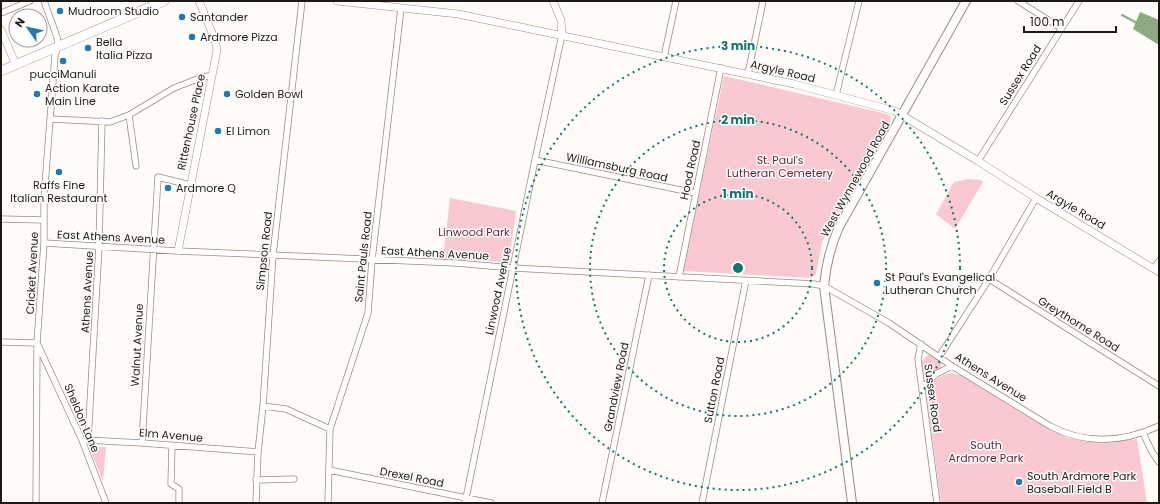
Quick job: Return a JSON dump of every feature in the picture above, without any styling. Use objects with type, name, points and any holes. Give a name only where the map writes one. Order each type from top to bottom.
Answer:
[{"type":"highway","points":[[1,71],[164,1]]},
{"type":"main road","name":"West Wynnewood Road","points":[[852,503],[824,286],[826,266],[832,243],[839,227],[966,1]]},
{"type":"street","points":[[1,13],[30,1]]},
{"type":"street","points":[[44,1],[57,37],[58,46]]},
{"type":"street","name":"Rittenhouse Place","points":[[178,251],[217,44],[199,1]]},
{"type":"street","name":"Simpson Road","points":[[256,503],[256,480],[263,406],[273,255],[302,1]]},
{"type":"street","name":"Argyle Road","points":[[336,1],[458,14],[721,68],[895,111],[978,160],[1036,198],[1156,271]]},
{"type":"street","points":[[553,1],[561,20],[562,35]]},
{"type":"street","points":[[664,57],[676,1]]},
{"type":"street","points":[[748,74],[763,1]]},
{"type":"street","points":[[836,96],[859,1]]},
{"type":"street","points":[[1018,1],[1062,28]]},
{"type":"street","name":"Sussex Road","points":[[978,160],[1079,1]]},
{"type":"street","name":"Saint Pauls Road","points":[[328,503],[330,429],[368,313],[372,260],[401,8]]},
{"type":"street","points":[[1,30],[16,65]]},
{"type":"street","name":"Linwood Avenue","points":[[465,501],[562,35]]},
{"type":"street","name":"Cricket Avenue","points":[[36,503],[37,343],[44,243],[44,198],[55,55],[58,46]]},
{"type":"street","name":"Hood Road","points":[[679,277],[721,68]]},
{"type":"street","points":[[51,119],[110,122],[129,114],[174,88],[212,75]]},
{"type":"street","points":[[129,114],[136,166]]},
{"type":"street","name":"Athens Avenue","points":[[88,440],[99,246],[102,121]]},
{"type":"street","name":"Williamsburg Road","points":[[535,160],[695,193]]},
{"type":"street","name":"Walnut Avenue","points":[[142,443],[158,177],[190,185]]},
{"type":"street","name":"Sussex Road","points":[[939,357],[989,279],[1036,198]]},
{"type":"street","points":[[1,219],[44,220]]},
{"type":"street","name":"East Athens Avenue","points":[[44,243],[178,251],[456,263],[513,268],[746,280],[814,284],[824,286]]},
{"type":"street","points":[[1156,271],[1159,261]]},
{"type":"street","name":"Grandview Road","points":[[602,503],[649,275]]},
{"type":"street","name":"Greythorne Road","points":[[989,279],[1159,386]]},
{"type":"street","name":"Sutton Road","points":[[702,503],[746,280]]},
{"type":"street","name":"Athens Avenue","points":[[824,286],[889,323],[952,366],[1050,426],[1064,432],[1076,436],[1099,440],[1122,438],[1143,433],[1159,426]]},
{"type":"street","points":[[1,342],[37,343]]},
{"type":"street","name":"Sheldon Lane","points":[[37,343],[82,440],[106,503]]},
{"type":"street","name":"Sussex Road","points":[[921,344],[918,359],[937,503]]},
{"type":"street","points":[[922,388],[936,374],[952,366]]},
{"type":"street","points":[[263,406],[286,409],[330,429]]},
{"type":"street","points":[[1143,433],[1152,452],[1159,462]]},
{"type":"street","name":"Elm Avenue","points":[[82,440],[258,452]]},
{"type":"street","points":[[172,445],[171,484],[179,489],[179,503]]},
{"type":"street","name":"Drexel Road","points":[[329,470],[465,501],[491,503]]},
{"type":"street","points":[[256,480],[294,479]]},
{"type":"green space","name":"St. Paul's Lutheran Cemetery","points":[[724,76],[887,114],[890,116],[891,120],[822,242],[816,274],[811,278],[683,271]]},
{"type":"green space","points":[[969,179],[980,180],[983,182],[955,229],[936,214],[954,182]]},
{"type":"green space","name":"Linwood Park","points":[[450,198],[516,211],[509,262],[443,259]]},
{"type":"green space","points":[[930,354],[941,362],[941,369],[929,375],[924,374],[922,362],[924,358]]},
{"type":"green space","name":"South Ardmore Park","points":[[951,373],[963,376],[1051,430],[1068,438],[1088,442],[1110,443],[1137,439],[1147,503],[941,503],[927,398],[929,388],[934,381],[946,374]]},
{"type":"green space","points":[[89,447],[106,447],[103,481]]},
{"type":"shaded area","points":[[1140,12],[1159,20],[1159,45],[1133,29]]},
{"type":"waterway","points":[[1122,15],[1137,23]]},
{"type":"place","name":"Mudroom Studio","points":[[60,11]]},
{"type":"place","name":"Santander","points":[[182,17]]},
{"type":"place","name":"Ardmore Pizza","points":[[192,37]]},
{"type":"place","name":"Bella Italia Pizza","points":[[88,48]]},
{"type":"place","name":"pucciManuli","points":[[63,61]]},
{"type":"place","name":"Action Karate Main Line","points":[[37,94]]},
{"type":"place","name":"Golden Bowl","points":[[227,94]]},
{"type":"place","name":"El Limon","points":[[218,131]]},
{"type":"place","name":"Raffs Fine Italian Restaurant","points":[[59,172]]},
{"type":"place","name":"Ardmore Q","points":[[168,188]]},
{"type":"place","name":"St Paul's Evangelical Lutheran Church","points":[[877,283]]},
{"type":"place","name":"South Ardmore Park Baseball Field B","points":[[1019,482]]}]
